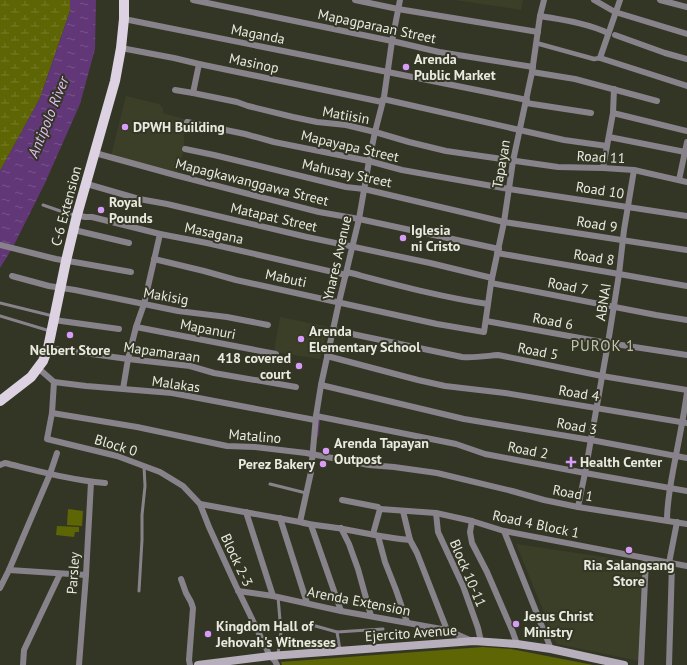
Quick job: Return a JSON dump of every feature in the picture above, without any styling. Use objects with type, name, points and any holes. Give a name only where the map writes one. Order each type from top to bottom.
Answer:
[{"type":"main road","name":"C-6 Extension","points":[[0,401],[31,377],[43,361],[48,348],[77,215],[115,81],[121,48],[124,0]]},
{"type":"main road","name":"Ejercito Avenue","points":[[198,665],[274,656],[477,641],[517,644],[551,649],[624,665]]},
{"type":"street","name":"Mapagparaan Street","points":[[193,0],[575,79],[657,101]]},
{"type":"street","points":[[355,0],[398,9],[538,32]]},
{"type":"street","name":"Ynares Avenue","points":[[300,522],[311,472],[321,385],[359,219],[369,161],[383,101],[392,40],[400,0]]},
{"type":"street","name":"Tapayan","points":[[484,332],[492,280],[504,222],[513,161],[527,102],[540,16],[544,0]]},
{"type":"street","points":[[594,0],[615,12],[687,34]]},
{"type":"street","points":[[600,58],[611,34],[615,12],[620,0]]},
{"type":"street","points":[[661,0],[687,8]]},
{"type":"street","points":[[540,16],[598,28],[665,53],[687,59]]},
{"type":"street","name":"Maganda","points":[[124,18],[388,72]]},
{"type":"street","points":[[536,43],[594,59],[600,58],[687,86]]},
{"type":"street","name":"Masinop","points":[[121,48],[520,129],[564,140],[607,146]]},
{"type":"street","points":[[193,93],[199,64]]},
{"type":"street","points":[[388,72],[527,102],[591,112]]},
{"type":"street","points":[[603,168],[613,113],[614,89]]},
{"type":"street","name":"Matiisin","points":[[175,90],[237,102],[248,106],[317,122],[346,125],[446,151],[496,157],[513,161]]},
{"type":"street","points":[[613,113],[687,130]]},
{"type":"street","name":"Mapayapa Street","points":[[187,122],[245,134],[274,142],[369,161],[402,170],[509,189]]},
{"type":"street","points":[[608,137],[685,152]]},
{"type":"street","points":[[679,180],[687,142]]},
{"type":"street","name":"Mahusay Street","points":[[185,149],[504,222]]},
{"type":"street","name":"Mapagkawanggawa Street","points":[[95,153],[307,209],[359,219],[498,251]]},
{"type":"street","name":"Road 11","points":[[513,161],[558,167],[634,170],[687,182]]},
{"type":"street","name":"ABNAI","points":[[578,506],[614,307],[634,170]]},
{"type":"street","name":"Matapat Street","points":[[86,184],[139,199],[353,247],[430,262],[492,280]]},
{"type":"street","name":"Road 10","points":[[509,189],[687,216]]},
{"type":"street","name":"Masagana","points":[[77,215],[414,290],[465,301],[488,304]]},
{"type":"street","name":"Road 9","points":[[504,222],[687,250]]},
{"type":"street","points":[[74,230],[129,243]]},
{"type":"street","points":[[123,389],[128,360],[136,327],[144,304],[160,234]]},
{"type":"street","points":[[0,245],[56,259],[131,272]]},
{"type":"street","name":"Road 8","points":[[498,251],[687,286]]},
{"type":"street","name":"Mabuti","points":[[154,259],[236,280],[437,324],[484,332]]},
{"type":"street","name":"Makisig","points":[[12,276],[49,286],[178,311],[268,325]]},
{"type":"street","name":"Road 7","points":[[492,280],[614,307],[687,320]]},
{"type":"street","points":[[54,318],[119,329]]},
{"type":"street","name":"Road 6","points":[[486,321],[687,355]]},
{"type":"street","name":"Mapanuri","points":[[136,327],[276,354]]},
{"type":"street","name":"Road 5","points":[[333,330],[462,357],[471,358],[498,355],[602,376],[687,390]]},
{"type":"street","name":"Mapamaraan","points":[[48,348],[128,360],[190,366],[214,373],[296,387]]},
{"type":"street","name":"Road 4","points":[[327,356],[445,386],[596,408],[685,423]]},
{"type":"street","points":[[38,368],[54,382],[52,413]]},
{"type":"street","name":"Malakas","points":[[54,382],[172,393],[316,418],[460,446]]},
{"type":"street","name":"Road 3","points":[[321,385],[464,419],[687,458]]},
{"type":"street","points":[[667,520],[667,505],[670,488],[676,456],[685,423],[687,393]]},
{"type":"street","name":"Block 0","points":[[52,413],[47,438],[118,456],[160,472],[174,482]]},
{"type":"street","name":"Matalino","points":[[52,413],[137,427],[227,446],[255,447],[369,465],[437,473],[458,478]]},
{"type":"street","name":"Road 2","points":[[460,446],[485,454],[687,492]]},
{"type":"street","points":[[0,588],[50,474],[57,453]]},
{"type":"street","points":[[0,465],[5,463],[50,474],[91,482],[105,483]]},
{"type":"street","name":"Road 1","points":[[458,478],[544,500],[687,524]]},
{"type":"street","name":"Parsley","points":[[79,665],[91,482]]},
{"type":"street","name":"Block 2-3","points":[[174,482],[184,486],[200,504],[238,591],[274,656],[277,665]]},
{"type":"street","name":"Road 4 Block 1","points":[[342,500],[378,507],[380,509],[436,513],[472,521],[504,531],[687,566]]},
{"type":"street","points":[[200,504],[311,525],[341,528],[410,540]]},
{"type":"street","points":[[380,509],[375,535],[407,622]]},
{"type":"street","points":[[403,511],[410,540],[417,553],[447,630]]},
{"type":"street","points":[[246,512],[276,597]]},
{"type":"street","name":"Block 10-11","points":[[436,513],[438,532],[462,586],[478,628],[477,641]]},
{"type":"street","points":[[280,518],[307,603]]},
{"type":"street","points":[[472,521],[470,532],[472,543],[488,572],[517,644]]},
{"type":"street","points":[[669,665],[670,563],[677,522]]},
{"type":"street","points":[[311,525],[340,611]]},
{"type":"street","points":[[341,528],[349,544],[358,569],[371,616]]},
{"type":"street","points":[[504,531],[551,649]]},
{"type":"street","points":[[641,665],[646,559]]},
{"type":"street","points":[[9,570],[86,575]]},
{"type":"street","points":[[23,665],[24,650],[60,574]]},
{"type":"street","points":[[181,579],[193,608],[189,660],[190,665]]},
{"type":"street","name":"Arenda Extension","points":[[238,591],[447,630],[477,641]]},
{"type":"lane","points":[[43,205],[77,215]]},
{"type":"lane","points":[[0,303],[54,318]]},
{"type":"lane","points":[[0,316],[52,332]]},
{"type":"lane","points":[[139,591],[142,515],[145,486],[144,466]]},
{"type":"lane","points":[[270,484],[306,493]]},
{"type":"lane","points":[[274,656],[281,632],[276,597]]},
{"type":"lane","points":[[312,625],[337,632],[383,629]]},
{"type":"lane","points":[[337,632],[340,652]]},
{"type":"shaded area","points":[[455,0],[523,0],[521,10]]},
{"type":"shaded area","points":[[126,96],[159,104],[163,109],[163,113],[184,119],[184,150],[177,174],[111,156]]},
{"type":"shaded area","name":"Arenda Elementary School","points":[[280,317],[328,327],[320,359],[274,352]]},
{"type":"shaded area","points":[[516,544],[644,563],[639,661],[557,644]]},
{"type":"green space","points":[[0,0],[70,0],[70,11],[40,98],[0,171]]},
{"type":"green space","points":[[68,509],[83,511],[82,526],[67,525]]},
{"type":"green space","points":[[57,526],[79,527],[79,532],[75,532],[74,537],[56,535]]},
{"type":"green space","points":[[483,647],[511,649],[593,665],[282,665],[281,662]]},
{"type":"water","name":"Antipolo River","points":[[70,0],[96,0],[95,49],[80,104],[45,183],[13,247],[0,268],[0,171],[40,98],[70,11]]},
{"type":"waterway","points":[[317,436],[320,418]]},
{"type":"place","name":"Arenda Public Market","points":[[406,67]]},
{"type":"place","name":"DPWH Building","points":[[125,127]]},
{"type":"place","name":"Royal Pounds","points":[[101,210]]},
{"type":"place","name":"Iglesia ni Cristo","points":[[403,238]]},
{"type":"place","name":"Nelbert Store","points":[[70,335]]},
{"type":"place","name":"Arenda Elementary School","points":[[301,339]]},
{"type":"place","name":"418 covered court","points":[[299,366]]},
{"type":"place","name":"Arenda Tapayan Outpost","points":[[326,451]]},
{"type":"place","name":"Health Center","points":[[571,462]]},
{"type":"place","name":"Perez Bakery","points":[[323,464]]},
{"type":"place","name":"Ria Salangsang Store","points":[[629,550]]},
{"type":"place","name":"Jesus Christ Ministry","points":[[516,624]]},
{"type":"place","name":"Kingdom Hall of Jehovah's Witnesses","points":[[208,634]]},
{"type":"district","name":"PUROK 1","points":[[603,345]]}]
